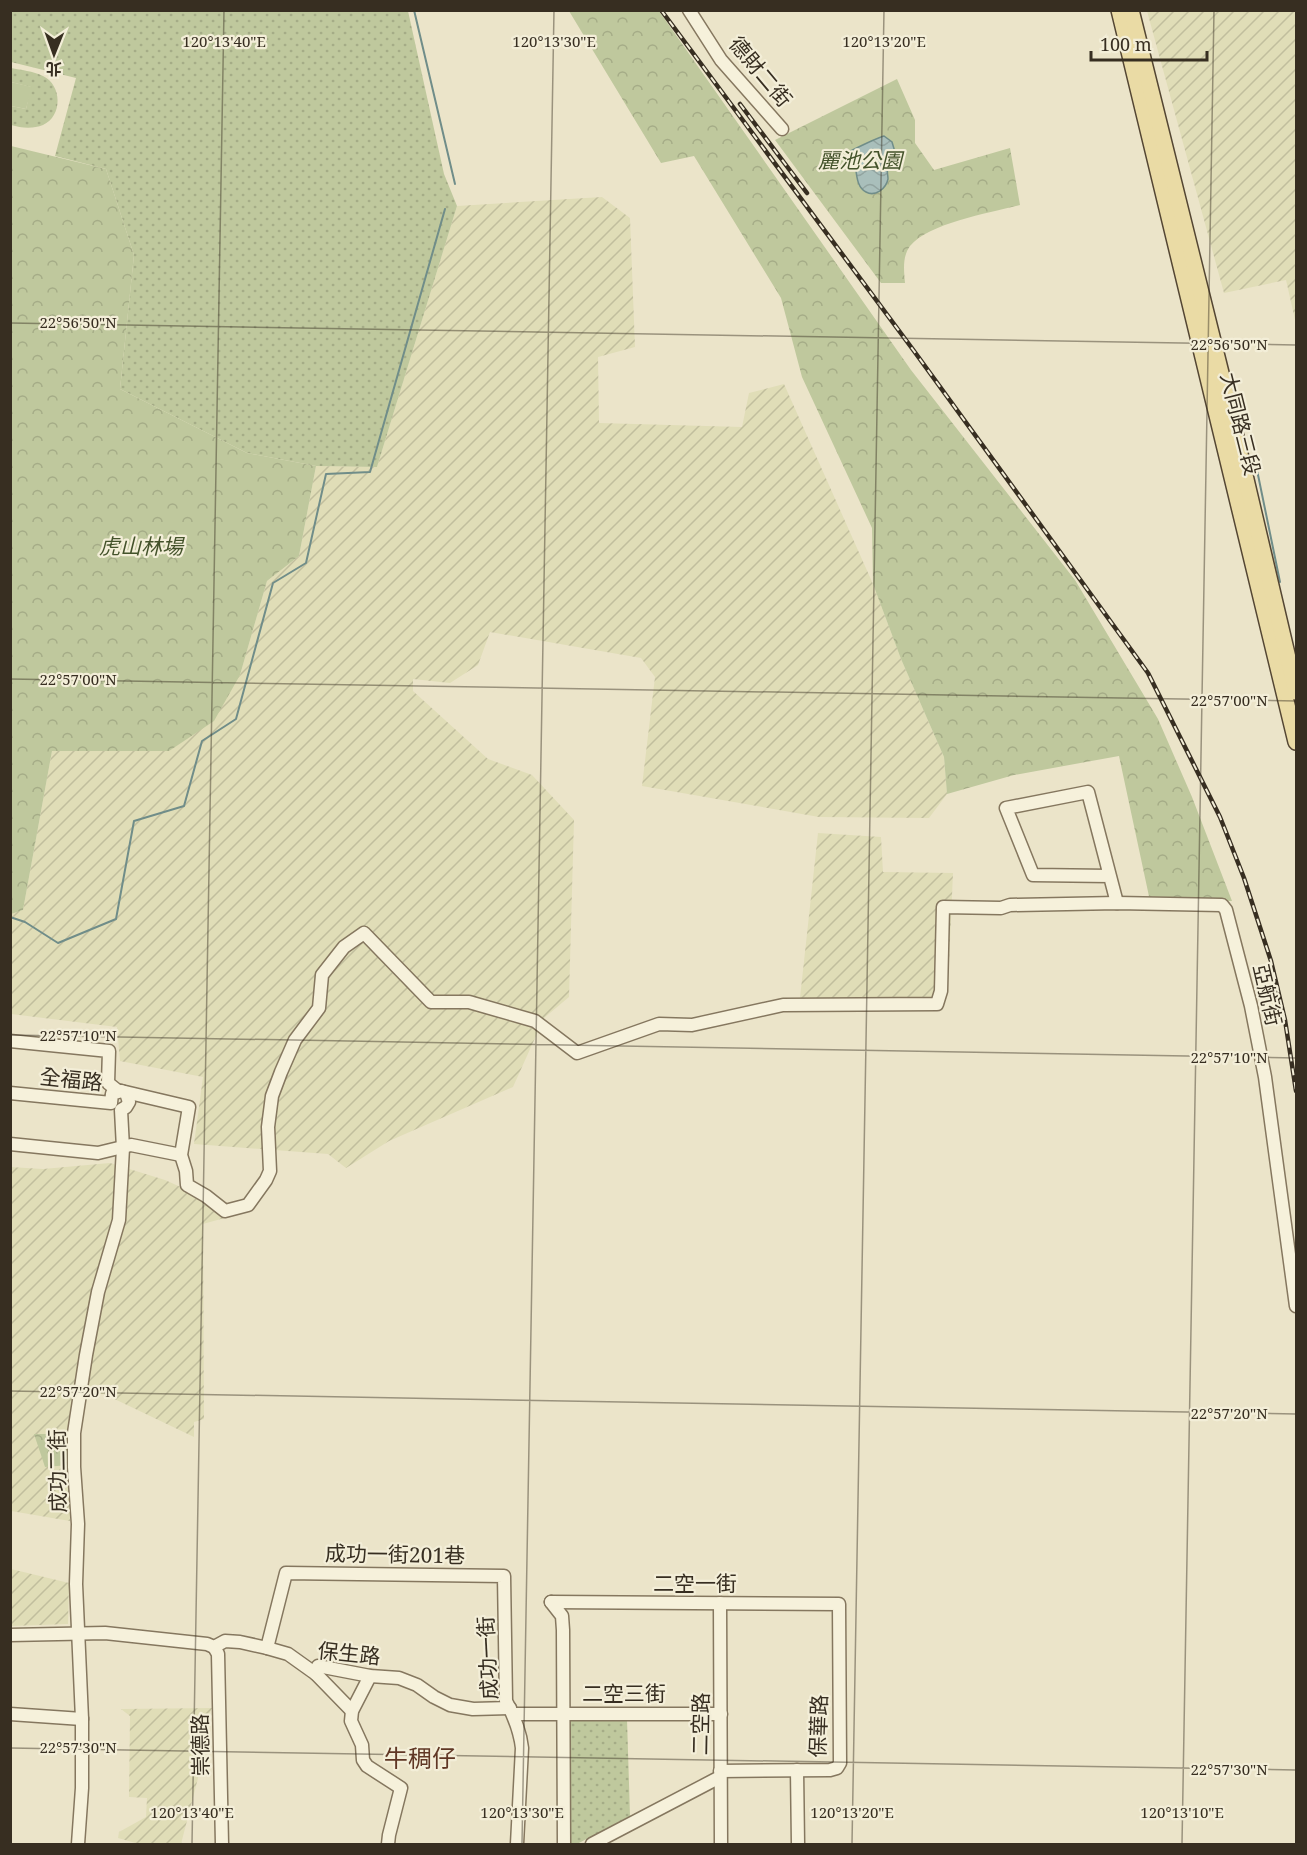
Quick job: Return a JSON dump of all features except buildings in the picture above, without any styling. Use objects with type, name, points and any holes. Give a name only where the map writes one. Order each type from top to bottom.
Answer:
[{"type":"main road","name":"大同路三段","points":[[1119,10],[1296,742]]},
{"type":"main road","name":"大同路三段","points":[[1131,10],[1221,373],[1296,692]]},
{"type":"street","name":"德財二街","points":[[689,10],[721,60],[782,129]]},
{"type":"street","points":[[1110,876],[1033,875],[1006,808],[1088,792],[1110,876],[1117,903]]},
{"type":"street","name":"亞航街","points":[[181,1155],[187,1185],[225,1211],[248,1205],[270,1171],[268,1127],[272,1096],[295,1040],[319,1008],[322,975],[344,947],[364,933],[431,1002],[470,1002],[535,1020],[577,1053],[659,1024],[692,1025],[783,1005],[937,1004],[941,991],[943,907],[1001,908],[1010,905],[1117,903],[1222,905],[1226,910],[1251,1006],[1264,1077],[1296,1306]]},
{"type":"street","points":[[10,1041],[109,1051],[108,1083],[128,1096],[120,1106]]},
{"type":"street","name":"全福路","points":[[119,1091],[189,1107],[181,1155]]},
{"type":"street","name":"全福路","points":[[10,1093],[120,1106]]},
{"type":"street","name":"成功二街","points":[[78,1845],[82,1788],[82,1719],[76,1584],[78,1524],[74,1433],[98,1292],[118,1220],[123,1148],[120,1106]]},
{"type":"street","points":[[10,1144],[98,1153],[131,1145],[181,1155]]},
{"type":"street","name":"成功一街201巷","points":[[267,1648],[286,1573],[504,1576]]},
{"type":"street","name":"成功一街","points":[[504,1576],[507,1635],[506,1701],[520,1734],[522,1748],[517,1845]]},
{"type":"street","name":"二空一街","points":[[564,1714],[563,1622],[559,1611],[551,1602],[839,1604]]},
{"type":"street","name":"二空路","points":[[720,1603],[721,1845]]},
{"type":"street","name":"保華路","points":[[592,1845],[720,1774],[837,1768],[840,1763],[839,1604]]},
{"type":"street","name":"保生路","points":[[10,1635],[105,1633],[207,1644],[214,1647],[225,1641],[240,1642],[288,1654],[316,1674],[318,1666],[370,1676],[399,1678],[417,1684],[434,1697],[450,1705],[474,1709],[564,1714]]},
{"type":"street","name":"崇德路","points":[[214,1647],[218,1654],[222,1845]]},
{"type":"street","points":[[316,1674],[352,1711]]},
{"type":"street","points":[[370,1676],[352,1711],[351,1721],[362,1745],[363,1760],[367,1766],[400,1788],[388,1835],[388,1845]]},
{"type":"street","points":[[10,1714],[82,1719]]},
{"type":"street","points":[[564,1714],[564,1845]]},
{"type":"street","name":"二空三街","points":[[564,1714],[721,1714]]},
{"type":"street","points":[[796,1770],[798,1845]]},
{"type":"shaded area","points":[[1147,11],[1296,11],[1296,324],[1286,280],[1224,293]]},
{"type":"shaded area","points":[[602,197],[630,218],[635,347],[598,357],[599,423],[742,427],[749,393],[784,384],[873,584],[901,659],[944,757],[947,794],[929,818],[819,817],[642,786],[655,677],[641,658],[490,632],[478,665],[450,683],[413,679],[413,691],[488,759],[532,775],[574,820],[569,997],[544,1018],[513,1087],[389,1141],[346,1168],[328,1154],[194,1144],[203,1077],[120,1061],[117,1027],[11,1014],[10,914],[23,910],[52,751],[169,751],[240,675],[267,581],[299,556],[316,466],[377,467],[457,206]]},
{"type":"shaded area","points":[[818,833],[881,837],[883,872],[953,873],[948,986],[940,1005],[799,1007]]},
{"type":"shaded area","points":[[110,1163],[165,1180],[203,1197],[228,1217],[203,1224],[204,1419],[194,1422],[194,1437],[104,1394],[75,1395],[70,1427],[70,1521],[11,1511],[10,1167],[43,1169]]},
{"type":"shaded area","points":[[11,1569],[69,1583],[68,1624],[11,1626]]},
{"type":"shaded area","points":[[212,1708],[196,1745],[205,1751],[181,1844],[139,1844],[118,1838],[119,1832],[146,1817],[147,1798],[129,1797],[130,1716],[121,1709]]},
{"type":"green space","points":[[11,11],[408,11],[444,174],[457,206],[377,467],[316,466],[247,453],[120,389],[134,255],[106,169],[55,156],[76,78],[11,62]]},
{"type":"green space","points":[[569,11],[659,11],[911,370],[1075,580],[1158,719],[1192,797],[1232,901],[1150,901],[1119,756],[1014,775],[947,794],[944,757],[901,659],[873,584],[872,528],[802,377],[781,298],[694,156],[661,163]]},
{"type":"green space","points":[[11,68],[39,74],[54,86],[58,100],[57,108],[50,121],[27,128],[11,125],[11,106],[26,109],[31,87],[11,82]]},
{"type":"green space","name":"麗池公園","points":[[897,79],[915,120],[915,143],[934,170],[1010,148],[1020,205],[961,220],[931,231],[919,238],[907,250],[904,264],[905,283],[881,283],[775,140]]},
{"type":"green space","points":[[11,82],[32,87],[26,109],[11,106]]},
{"type":"green space","name":"虎山林場","points":[[11,146],[106,169],[134,255],[120,389],[247,453],[316,466],[299,556],[267,581],[240,675],[214,721],[169,751],[52,751],[23,910],[11,914]]},
{"type":"green space","points":[[34,1434],[69,1434],[69,1465],[45,1467]]},
{"type":"green space","points":[[568,1719],[627,1719],[630,1816],[577,1844],[567,1844]]},
{"type":"water","points":[[884,136],[892,142],[895,152],[887,167],[888,179],[880,191],[869,193],[863,190],[857,180],[849,152]]},
{"type":"waterway","points":[[414,10],[455,184]]},
{"type":"waterway","points":[[10,917],[25,922],[58,943],[116,919],[134,821],[184,806],[202,741],[236,719],[273,583],[306,563],[326,474],[370,472],[445,209]]},
{"type":"waterway","points":[[1257,470],[1280,582]]},
{"type":"railway","points":[[661,10],[914,351],[1148,673],[1220,817],[1244,878],[1271,961],[1285,1020],[1296,1091]]},
{"type":"railway","points":[[740,104],[807,193]]},
{"type":"district","name":"牛稠仔","points":[[420,1759]]}]
